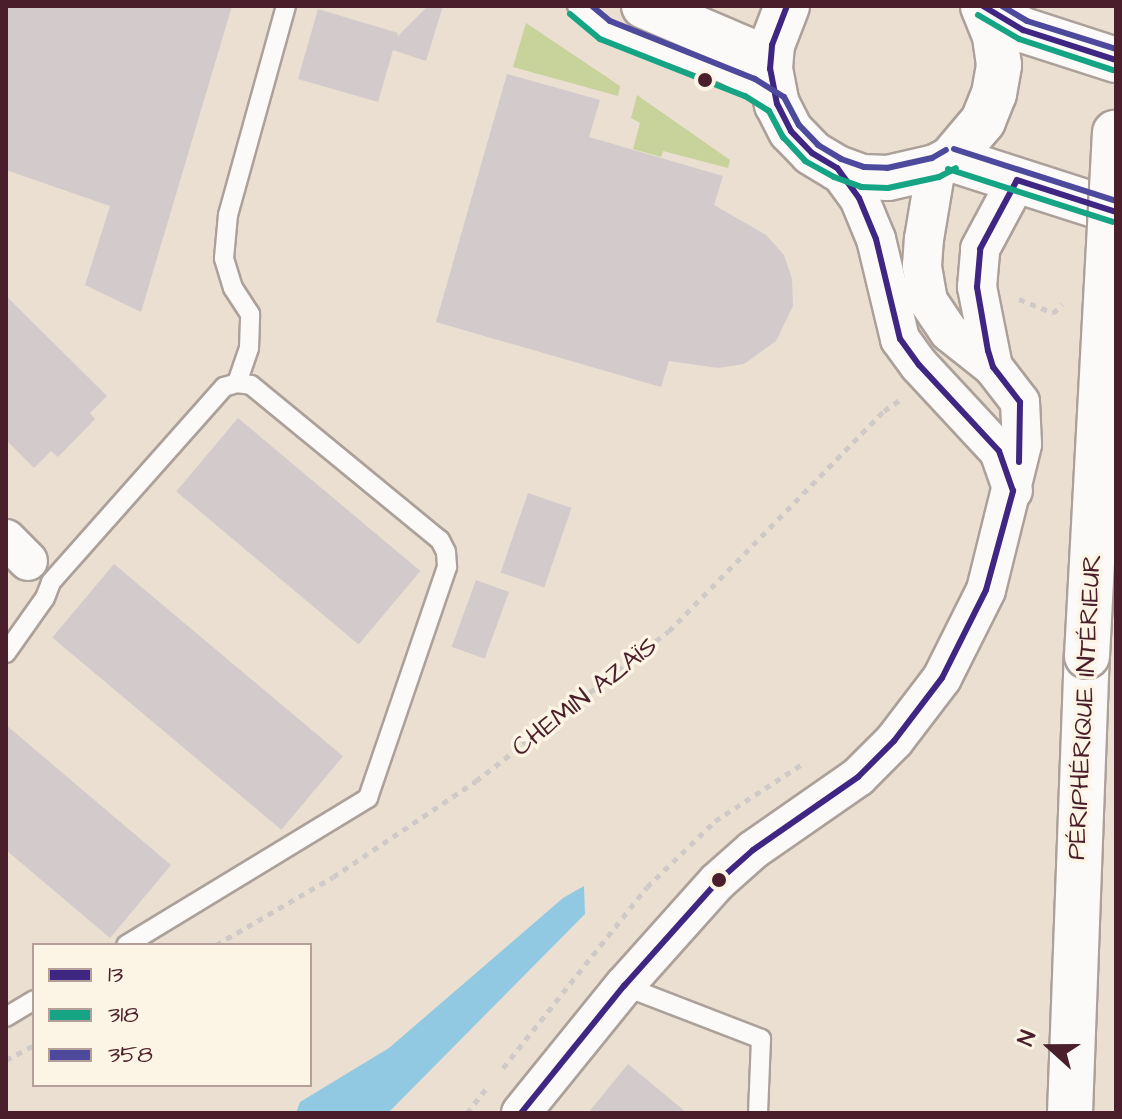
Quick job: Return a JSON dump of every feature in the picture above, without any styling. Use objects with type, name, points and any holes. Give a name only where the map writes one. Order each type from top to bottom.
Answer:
[{"type":"main road","points":[[644,6],[747,50],[774,87],[791,131],[812,153],[837,168],[862,177],[888,178],[944,163],[1017,180],[1116,212]]},
{"type":"main road","points":[[774,87],[772,45],[787,6]]},
{"type":"main road","points":[[984,7],[1023,30],[1116,60]]},
{"type":"main road","points":[[944,163],[983,121],[994,94],[999,65],[995,36],[984,7]]},
{"type":"main road","name":"PÉRIPHÉRIQUE INTÉRIEUR","points":[[1070,1113],[1087,656],[1116,109]]},
{"type":"street","points":[[521,1113],[624,986],[717,882],[753,850],[858,777],[894,741],[942,678],[986,590],[1013,491],[1022,444],[1020,402],[993,367],[949,332],[928,301],[922,266],[924,239],[944,163]]},
{"type":"street","points":[[837,168],[859,198],[876,239],[900,339],[919,365],[999,451],[1013,491]]},
{"type":"street","points":[[993,367],[977,287],[980,249],[1017,180]]},
{"type":"lane","points":[[237,383],[249,348],[250,314],[233,288],[224,258],[228,215],[286,6]]},
{"type":"lane","points":[[577,6],[605,30],[724,74],[774,87]]},
{"type":"lane","points":[[6,653],[45,598],[28,561],[224,387],[237,383],[251,385],[440,540],[447,567],[368,798],[129,943]]},
{"type":"lane","points":[[624,986],[761,1039],[758,1113]]},
{"type":"lane","points":[[6,1017],[32,1001]]},
{"type":"path","points":[[1005,293],[1053,313],[1074,293]]},
{"type":"path","name":"CHEMIN AZAÏS","points":[[219,943],[333,877],[476,781],[669,631],[884,411],[910,393]]},
{"type":"path","points":[[6,1060],[32,1046]]},
{"type":"green space","points":[[526,23],[620,86],[618,96],[513,67]]},
{"type":"green space","points":[[637,95],[730,160],[728,168],[663,151],[661,157],[633,149],[640,123],[631,118]]},
{"type":"water","points":[[584,886],[585,914],[388,1113],[296,1113],[300,1102],[389,1048],[563,898]]},
{"type":"building","points":[[6,6],[232,6],[141,312],[85,285],[110,206],[6,170]]},
{"type":"building","points":[[428,6],[443,6],[426,61],[393,50],[378,102],[298,79],[318,9],[398,33],[397,37]]},
{"type":"building","points":[[507,74],[600,100],[589,137],[723,176],[714,205],[766,235],[784,255],[792,279],[793,306],[776,341],[744,364],[718,368],[669,361],[661,387],[436,322]]},
{"type":"building","points":[[6,296],[107,396],[90,413],[95,419],[58,457],[51,451],[34,468],[6,440]]},
{"type":"building","points":[[238,418],[420,571],[359,645],[176,492]]},
{"type":"building","points":[[528,493],[571,508],[544,587],[501,572]]},
{"type":"building","points":[[114,564],[343,756],[281,830],[52,638]]},
{"type":"building","points":[[476,580],[509,592],[485,659],[452,647]]},
{"type":"building","points":[[6,725],[171,865],[110,938],[6,850]]},
{"type":"building","points":[[628,1064],[687,1113],[588,1113]]},
{"type":"transit line","name":"358","points":[[592,6],[610,21],[755,79],[784,97],[799,125],[818,145],[841,159],[864,167],[887,168],[932,158],[946,150]]},
{"type":"transit line","name":"13","points":[[521,1113],[624,986],[717,882],[753,850],[858,777],[894,741],[942,678],[986,590],[1013,491],[999,451],[919,365],[900,339],[876,239],[859,198],[837,168],[812,153],[791,131],[777,104],[770,69],[772,45],[787,6]]},
{"type":"transit line","name":"13","points":[[983,6],[1023,30],[1116,60]]},
{"type":"transit line","name":"358","points":[[1002,6],[1027,21],[1116,49]]},
{"type":"transit line","name":"318","points":[[570,14],[600,39],[745,96],[769,111],[783,137],[805,161],[834,177],[861,187],[888,188],[939,177],[956,168]]},
{"type":"transit line","name":"318","points":[[978,15],[1019,39],[1113,70]]},
{"type":"transit line","name":"358","points":[[954,149],[1116,201]]},
{"type":"transit line","name":"318","points":[[948,169],[1113,222]]},
{"type":"transit line","name":"13","points":[[1019,462],[1020,402],[993,367],[988,351],[977,287],[980,249],[1017,180],[1116,212]]}]
